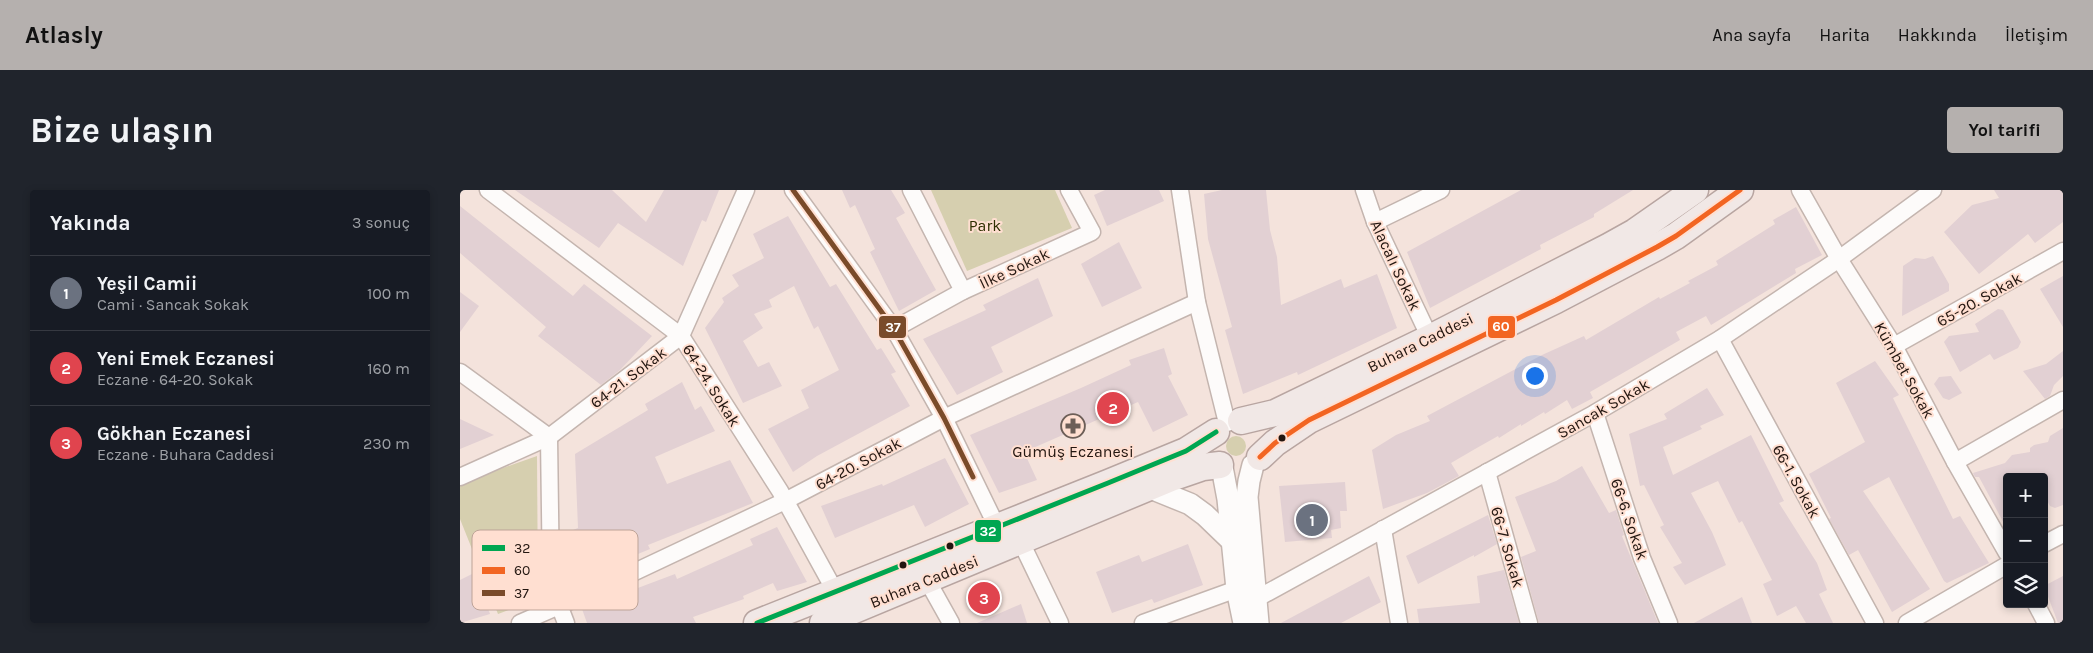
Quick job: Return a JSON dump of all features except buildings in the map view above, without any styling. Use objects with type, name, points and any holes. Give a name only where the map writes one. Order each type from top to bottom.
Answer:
[{"type":"main road","name":"Buhara Caddesi","points":[[757,623],[1171,457],[1194,447],[1228,425],[1275,413],[1430,338],[1635,232],[1696,190]]},
{"type":"main road","name":"Buhara Caddesi","points":[[1257,461],[1275,443],[1309,420],[1530,313],[1657,247],[1676,236],[1740,190]]},
{"type":"main road","points":[[1228,425],[1255,428],[1260,437],[1262,447],[1257,461],[1245,470],[1236,472],[1221,466],[1215,460],[1212,451],[1212,441],[1228,425]]},
{"type":"main road","name":"Buhara Caddesi","points":[[823,623],[1021,542],[1148,487],[1198,469],[1221,466]]},
{"type":"street","name":"64-24. Sokak","points":[[488,190],[681,336],[785,500],[835,591]]},
{"type":"street","name":"64-21. Sokak","points":[[460,477],[549,437],[681,336],[746,190]]},
{"type":"street","points":[[793,190],[894,329],[944,418],[996,527]]},
{"type":"street","points":[[911,190],[963,291]]},
{"type":"street","name":"İlke Sokak","points":[[894,329],[963,291],[1092,232],[1069,190]]},
{"type":"street","points":[[1180,190],[1197,302],[1228,425]]},
{"type":"street","name":"Alacalı Sokak","points":[[1364,190],[1375,222],[1430,338]]},
{"type":"street","points":[[1375,222],[1441,190]]},
{"type":"street","name":"Kümbet Sokak","points":[[1800,190],[1839,259],[1894,346],[1955,462],[2003,546]]},
{"type":"street","name":"Sancak Sokak","points":[[1143,623],[1244,604],[1595,413],[1720,339],[1839,259],[1933,190]]},
{"type":"street","name":"65-20. Sokak","points":[[1894,346],[2063,252]]},
{"type":"street","name":"64-20. Sokak","points":[[638,570],[785,500],[944,418],[1197,302]]},
{"type":"street","name":"66-1. Sokak","points":[[1720,339],[1875,623]]},
{"type":"street","points":[[460,372],[549,437],[550,530]]},
{"type":"street","points":[[1955,462],[2063,400]]},
{"type":"street","name":"66-6. Sokak","points":[[1595,413],[1642,558],[1669,623]]},
{"type":"street","points":[[1244,604],[1248,481],[1257,461]]},
{"type":"street","points":[[1221,466],[1226,483],[1232,541],[1244,604],[1258,623]]},
{"type":"street","name":"66-7. Sokak","points":[[1487,472],[1529,623]]},
{"type":"street","points":[[1148,487],[1190,504],[1205,515],[1232,541]]},
{"type":"street","points":[[1382,529],[1400,623]]},
{"type":"street","points":[[2048,542],[2063,534]]},
{"type":"street","points":[[1021,542],[1060,623]]},
{"type":"street","points":[[1907,623],[2003,567]]},
{"type":"street","points":[[927,580],[951,623]]},
{"type":"street","points":[[2038,608],[2046,623]]},
{"type":"street","name":"64-20. Sokak","points":[[520,623],[552,610]]},
{"type":"street","points":[[560,610],[566,623]]},
{"type":"green space","name":"Park","points":[[931,190],[1055,190],[1072,228],[967,271]]},
{"type":"green space","points":[[1236,436],[1243,439],[1246,446],[1243,453],[1236,456],[1229,453],[1226,446],[1229,439]]},
{"type":"green space","points":[[537,456],[538,530],[472,530],[472,549],[460,519],[460,483]]},
{"type":"green space","points":[[496,610],[509,610],[498,614]]},
{"type":"transit line","name":"37","points":[[793,190],[894,329],[944,418],[973,477]]},
{"type":"transit line","name":"60","points":[[1260,457],[1275,443],[1309,420],[1556,300],[1657,247],[1676,236],[1740,190]]},
{"type":"transit line","name":"32","points":[[757,623],[1186,451],[1216,432]]},
{"type":"place","name":"Yeni Emek Eczanesi","points":[[1113,408]]},
{"type":"place","name":"Gümüş Eczanesi","points":[[1073,426]]},
{"type":"place","name":"Yeşil Camii","points":[[1312,520]]},
{"type":"place","name":"Gökhan Eczanesi","points":[[984,598]]}]
